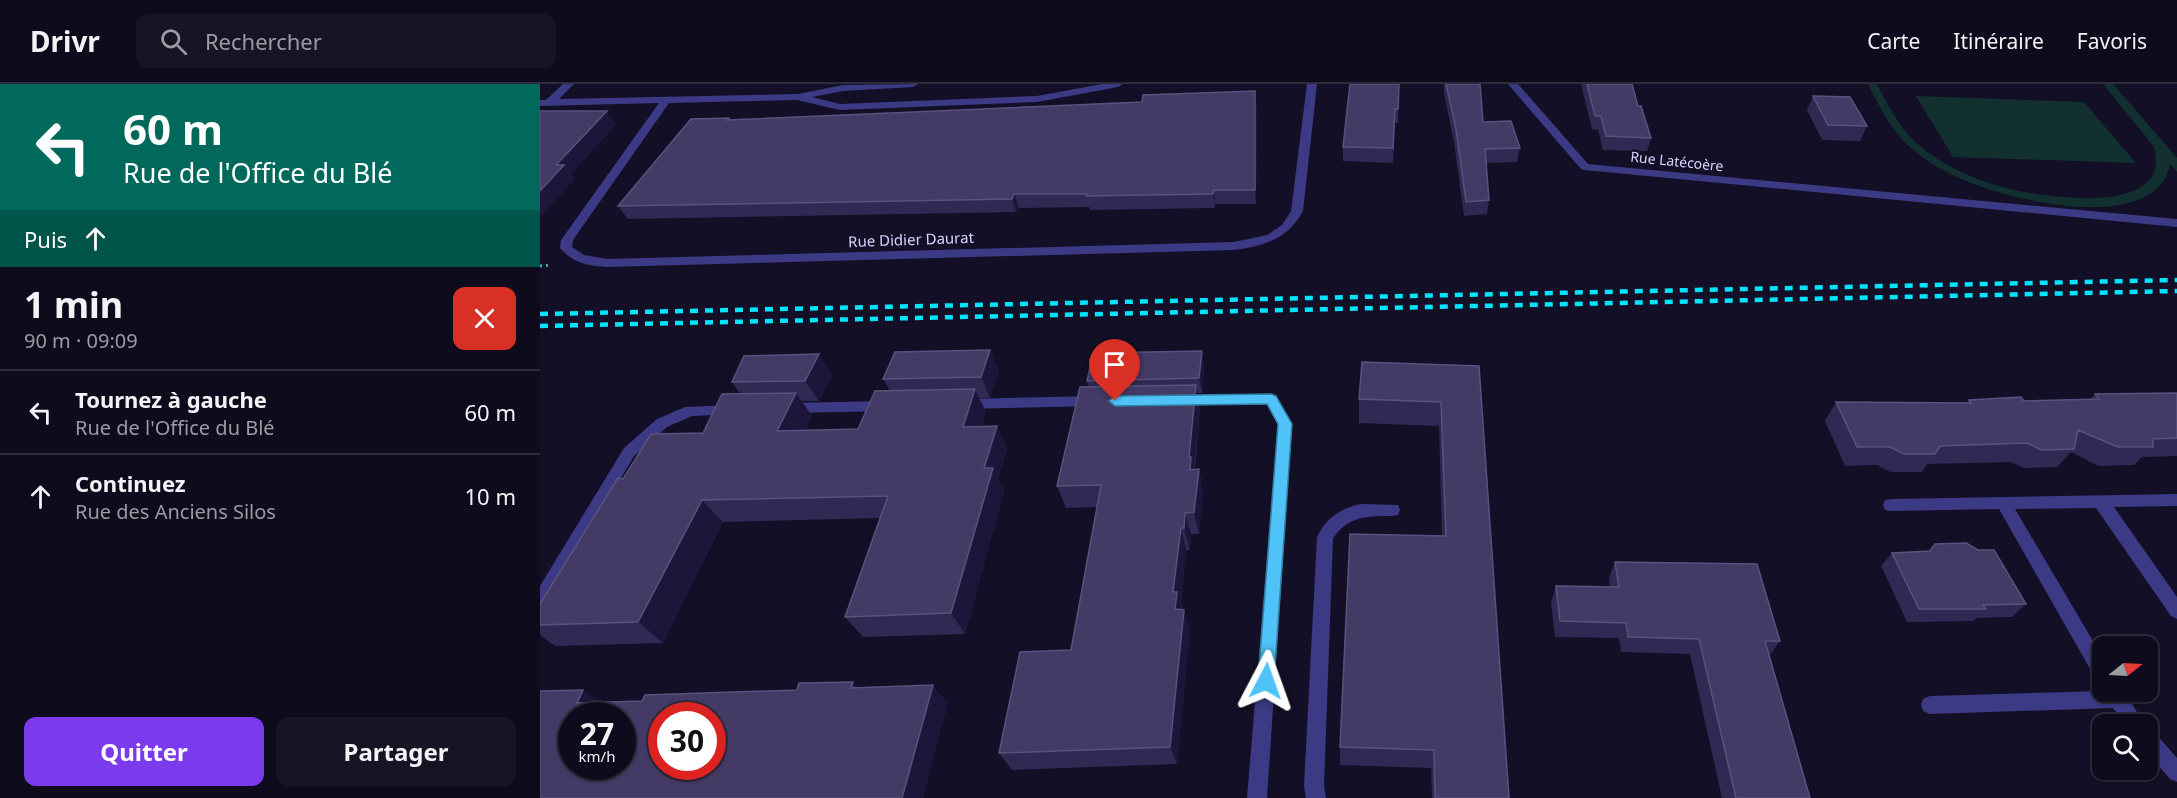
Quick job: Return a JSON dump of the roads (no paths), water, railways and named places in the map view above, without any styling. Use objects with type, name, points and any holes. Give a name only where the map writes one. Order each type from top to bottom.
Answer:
[{"type":"street","points":[[544,103],[569,84]]},
{"type":"street","points":[[544,103],[665,102],[798,97],[855,87],[913,84]]},
{"type":"street","points":[[798,97],[840,107],[869,106],[1037,99],[1118,84]]},
{"type":"street","name":"Rue Didier Daurat","points":[[665,102],[567,240],[566,248],[579,259],[635,262],[1233,246],[1260,242],[1284,230],[1292,222],[1297,211],[1312,84]]},
{"type":"street","name":"Rue Latécoère","points":[[1513,84],[1585,167],[2177,223]]},
{"type":"street","points":[[1163,400],[1271,399],[1285,424],[1257,798]]},
{"type":"street","points":[[950,405],[1115,401]]},
{"type":"street","points":[[772,409],[902,406]]},
{"type":"street","points":[[540,601],[629,452],[662,423],[690,411],[749,409]]},
{"type":"street","points":[[1891,506],[2177,500]]},
{"type":"street","points":[[2101,502],[2177,611]]},
{"type":"street","points":[[2003,503],[2092,656]]},
{"type":"street","points":[[1316,798],[1314,786],[1324,537],[1335,522],[1348,512],[1364,509],[1392,510]]},
{"type":"street","points":[[1930,705],[2092,696]]},
{"type":"street","points":[[2158,751],[2177,772]]},
{"type":"railway","points":[[540,314],[2177,280]]},
{"type":"railway","points":[[540,326],[2177,291]]}]
